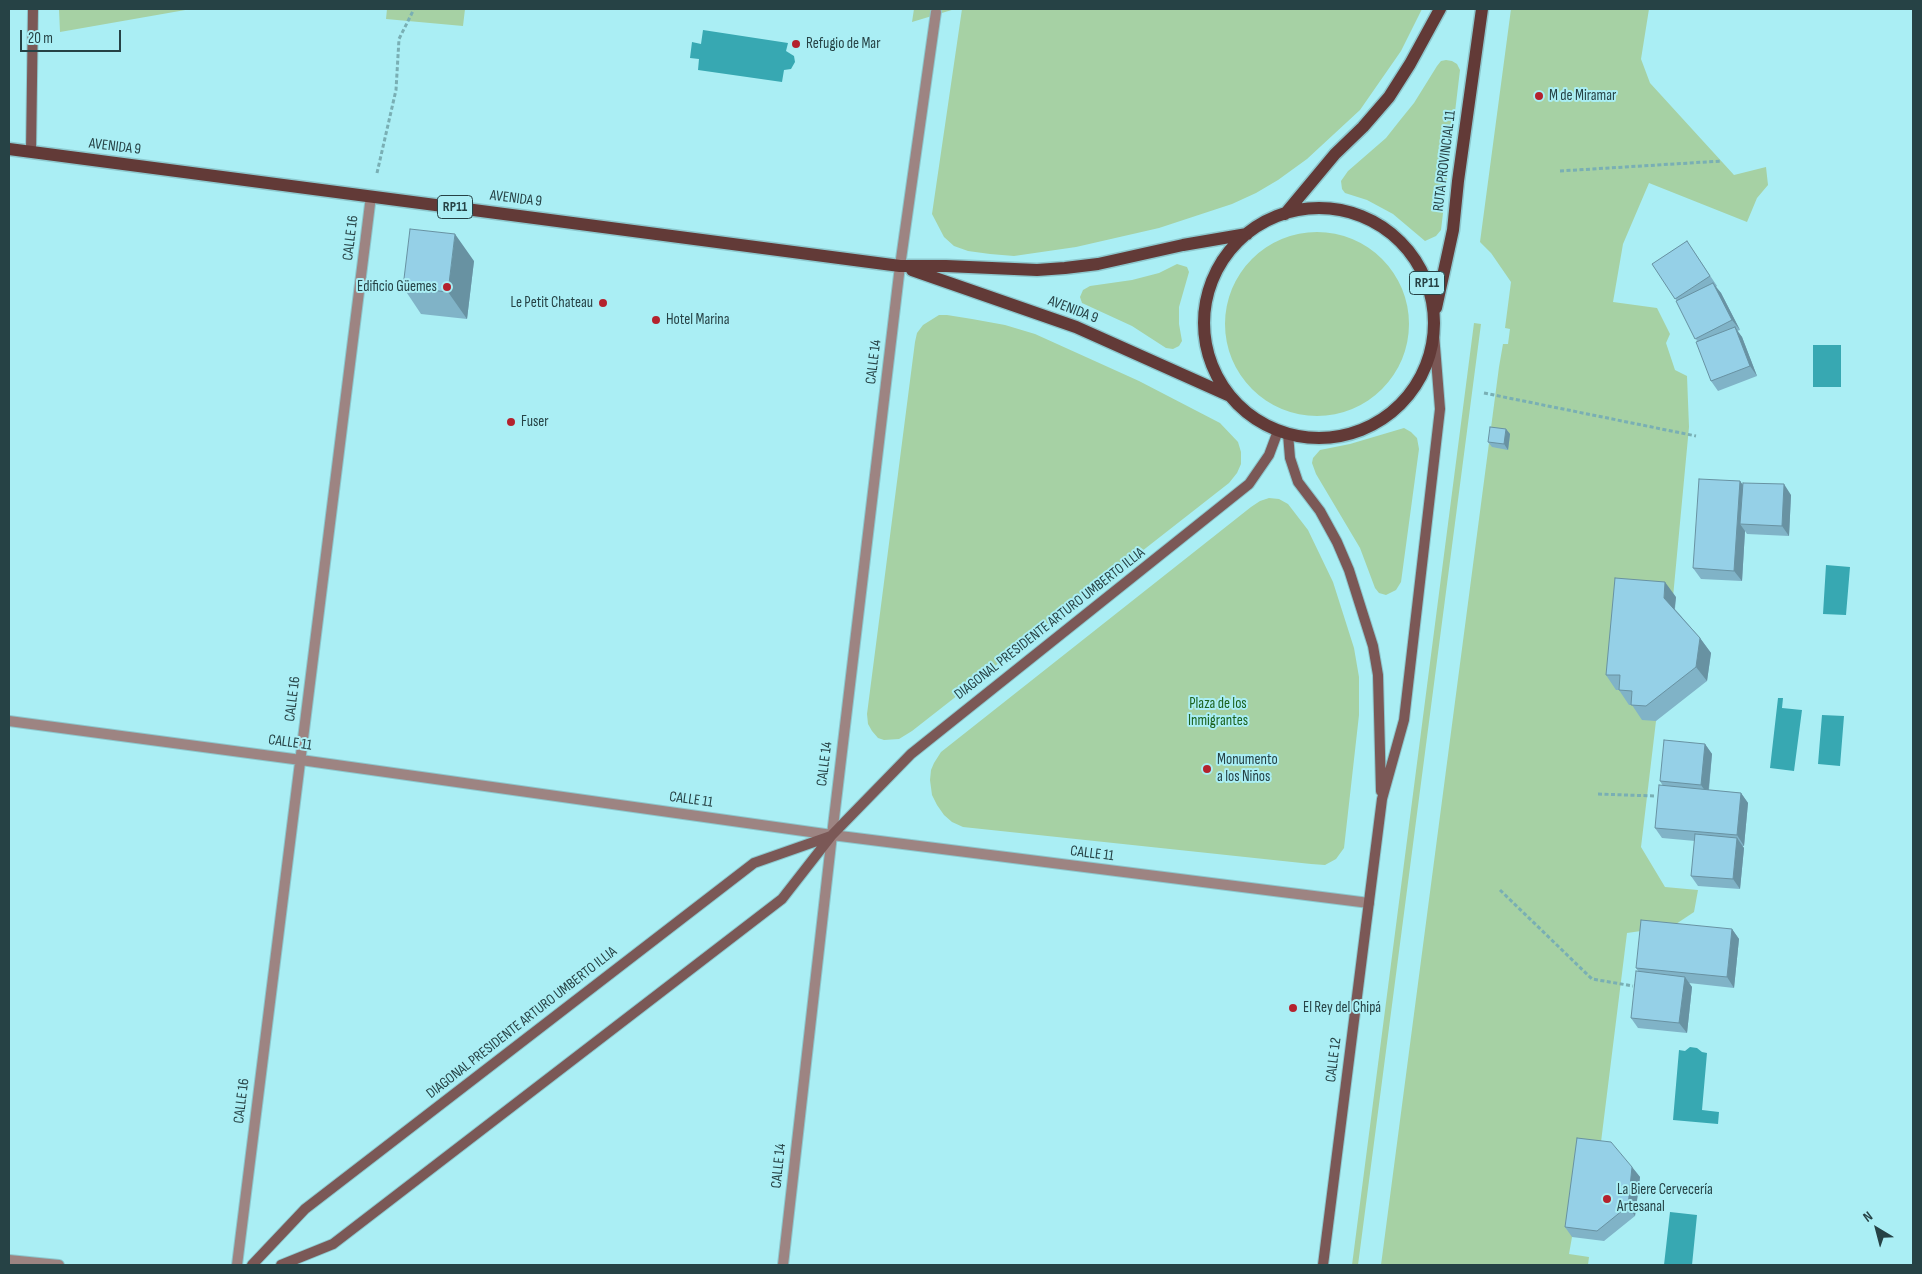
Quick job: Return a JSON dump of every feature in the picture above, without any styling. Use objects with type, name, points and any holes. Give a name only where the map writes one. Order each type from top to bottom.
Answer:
[{"type":"main road","points":[[31,152],[33,9]]},
{"type":"main road","name":"RP11","points":[[1285,214],[1335,154],[1389,97],[1410,64],[1440,9]]},
{"type":"main road","name":"RUTA PROVINCIAL 11","points":[[1434,316],[1453,230],[1482,9]]},
{"type":"main road","name":"AVENIDA 9","points":[[9,149],[900,266],[1037,270],[1065,268],[1098,264],[1183,245],[1247,234]]},
{"type":"main road","name":"RP11","points":[[1326,208],[1366,218],[1385,228],[1414,257],[1431,295],[1434,334],[1424,370],[1403,402],[1388,415],[1372,425],[1354,432],[1335,437],[1316,438],[1283,432],[1251,416],[1229,395],[1211,364],[1204,328],[1204,310],[1208,293],[1223,260],[1247,234],[1265,221],[1285,214],[1306,209],[1326,208]]},
{"type":"main road","name":"AVENIDA 9","points":[[900,266],[1076,327],[1229,395]]},
{"type":"main road","points":[[1382,799],[1404,720],[1440,409],[1434,334]]},
{"type":"main road","points":[[1283,432],[1298,482],[1320,511],[1349,570],[1372,646],[1378,676],[1382,799]]},
{"type":"main road","name":"DIAGONAL PRESIDENTE ARTURO UMBERTO ILLIA","points":[[281,1265],[333,1244],[782,899],[832,835],[911,754],[1249,484],[1283,432]]},
{"type":"main road","name":"CALLE 12","points":[[1323,1265],[1382,799]]},
{"type":"main road","name":"DIAGONAL PRESIDENTE ARTURO UMBERTO ILLIA","points":[[252,1265],[305,1209],[754,863],[832,835]]},
{"type":"street","name":"CALLE 14","points":[[783,1265],[900,266],[936,12]]},
{"type":"street","name":"CALLE 16","points":[[237,1265],[371,196]]},
{"type":"street","name":"CALLE 11","points":[[9,721],[832,835],[1369,904]]},
{"type":"street","points":[[9,1260],[59,1265]]},
{"type":"path","points":[[371,196],[396,90],[400,39],[414,9]]},
{"type":"path","points":[[1560,171],[1722,161]]},
{"type":"path","points":[[1484,393],[1696,436]]},
{"type":"path","points":[[1598,794],[1654,796]]},
{"type":"path","points":[[1500,890],[1592,979],[1633,986]]},
{"type":"green space","points":[[59,9],[191,9],[60,32]]},
{"type":"green space","points":[[387,9],[465,9],[463,26],[386,19]]},
{"type":"green space","points":[[914,9],[955,9],[912,22]]},
{"type":"green space","points":[[962,9],[1422,9],[1401,51],[1360,110],[1307,159],[1278,180],[1232,204],[1159,228],[1076,247],[1014,256],[968,251],[954,246],[944,237],[932,214]]},
{"type":"green space","points":[[1511,9],[1649,9],[1641,59],[1650,83],[1734,175],[1766,167],[1768,185],[1757,198],[1747,222],[1649,183],[1623,244],[1613,302],[1657,308],[1670,334],[1666,343],[1675,370],[1687,376],[1689,427],[1673,597],[1616,689],[1630,690],[1656,721],[1641,847],[1665,887],[1698,890],[1694,912],[1664,932],[1648,930],[1627,933],[1600,1150],[1572,1237],[1569,1254],[1589,1257],[1588,1265],[1381,1265],[1499,367],[1503,344],[1508,344],[1510,329],[1505,328],[1511,282],[1491,253],[1480,242]]},
{"type":"green space","points":[[1446,60],[1457,64],[1460,70],[1441,230],[1436,236],[1425,241],[1393,214],[1367,200],[1345,193],[1342,189],[1341,181],[1348,171],[1386,138],[1414,103],[1437,66],[1441,61]]},
{"type":"green space","points":[[1308,232],[1326,232],[1352,239],[1368,247],[1382,259],[1394,273],[1402,289],[1409,315],[1409,333],[1402,359],[1394,375],[1382,389],[1368,401],[1344,412],[1326,416],[1308,416],[1290,412],[1266,401],[1240,375],[1229,351],[1225,333],[1225,315],[1229,297],[1240,273],[1266,247],[1290,236]]},
{"type":"green space","points":[[1177,264],[1187,267],[1189,272],[1179,307],[1182,341],[1179,346],[1173,349],[1166,348],[1132,326],[1082,303],[1080,297],[1083,290],[1090,286],[1132,280],[1159,273]]},
{"type":"green space","points":[[939,315],[1005,325],[1035,334],[1139,381],[1220,423],[1238,442],[1241,452],[1241,464],[1229,483],[912,731],[899,739],[884,740],[878,738],[872,731],[868,724],[867,714],[915,342],[917,333],[923,325]]},
{"type":"green space","points":[[1474,323],[1481,324],[1358,1265],[1352,1265]]},
{"type":"green space","points":[[1404,428],[1417,438],[1419,449],[1401,582],[1396,590],[1386,595],[1379,593],[1375,588],[1360,548],[1316,474],[1312,463],[1313,458],[1320,450],[1350,444]]},
{"type":"green space","name":"Plaza de los Inmigrantes","points":[[1269,498],[1279,499],[1288,504],[1308,530],[1333,582],[1354,648],[1359,677],[1359,715],[1344,848],[1336,859],[1325,865],[1311,864],[963,827],[952,822],[944,815],[932,795],[930,780],[931,770],[941,752],[1251,507]]},
{"type":"water","points":[[703,30],[788,43],[786,51],[794,56],[795,62],[791,69],[784,70],[782,82],[698,70],[699,59],[690,58],[692,42],[701,44]]},
{"type":"water","points":[[1813,345],[1841,345],[1841,387],[1813,387]]},
{"type":"water","points":[[1826,565],[1850,567],[1846,615],[1823,614]]},
{"type":"water","points":[[1778,698],[1783,698],[1782,708],[1802,710],[1794,771],[1770,768]]},
{"type":"water","points":[[1822,715],[1844,716],[1840,766],[1818,764]]},
{"type":"water","points":[[1690,1047],[1707,1053],[1702,1110],[1719,1112],[1718,1124],[1673,1120],[1679,1050],[1685,1051]]},
{"type":"water","points":[[1670,1212],[1697,1215],[1692,1265],[1664,1265]]},
{"type":"building","points":[[410,229],[455,234],[448,292],[403,287]]},
{"type":"building","points":[[1687,241],[1710,276],[1675,299],[1652,264]]},
{"type":"building","points":[[1713,283],[1732,320],[1695,339],[1676,301]]},
{"type":"building","points":[[1735,327],[1750,366],[1711,381],[1696,342]]},
{"type":"building","points":[[1490,427],[1506,429],[1504,444],[1488,442]]},
{"type":"building","points":[[1699,479],[1740,481],[1734,571],[1693,568]]},
{"type":"building","points":[[1743,483],[1784,484],[1782,526],[1740,524]]},
{"type":"building","points":[[1615,578],[1665,582],[1664,598],[1700,638],[1696,667],[1646,706],[1631,705],[1632,691],[1619,690],[1620,675],[1606,675]]},
{"type":"building","points":[[1664,740],[1705,744],[1701,785],[1660,781]]},
{"type":"building","points":[[1659,785],[1741,793],[1737,835],[1655,828]]},
{"type":"building","points":[[1695,834],[1737,838],[1733,879],[1691,876]]},
{"type":"building","points":[[1641,920],[1732,929],[1727,977],[1636,968]]},
{"type":"building","points":[[1636,971],[1685,977],[1679,1023],[1631,1018]]},
{"type":"building","points":[[1577,1138],[1611,1142],[1632,1167],[1628,1206],[1597,1231],[1565,1227]]},
{"type":"place","name":"Refugio de Mar","points":[[796,44]]},
{"type":"place","name":"M de Miramar","points":[[1539,96]]},
{"type":"place","name":"Edificio Güemes","points":[[447,287]]},
{"type":"place","name":"Le Petit Chateau","points":[[603,303]]},
{"type":"place","name":"Hotel Marina","points":[[656,320]]},
{"type":"place","name":"Fuser","points":[[511,422]]},
{"type":"place","name":"Monumento a los Niños","points":[[1207,769]]},
{"type":"place","name":"El Rey del Chipá","points":[[1293,1008]]},
{"type":"place","name":"La Biere Cervecería Artesanal","points":[[1607,1199]]}]
